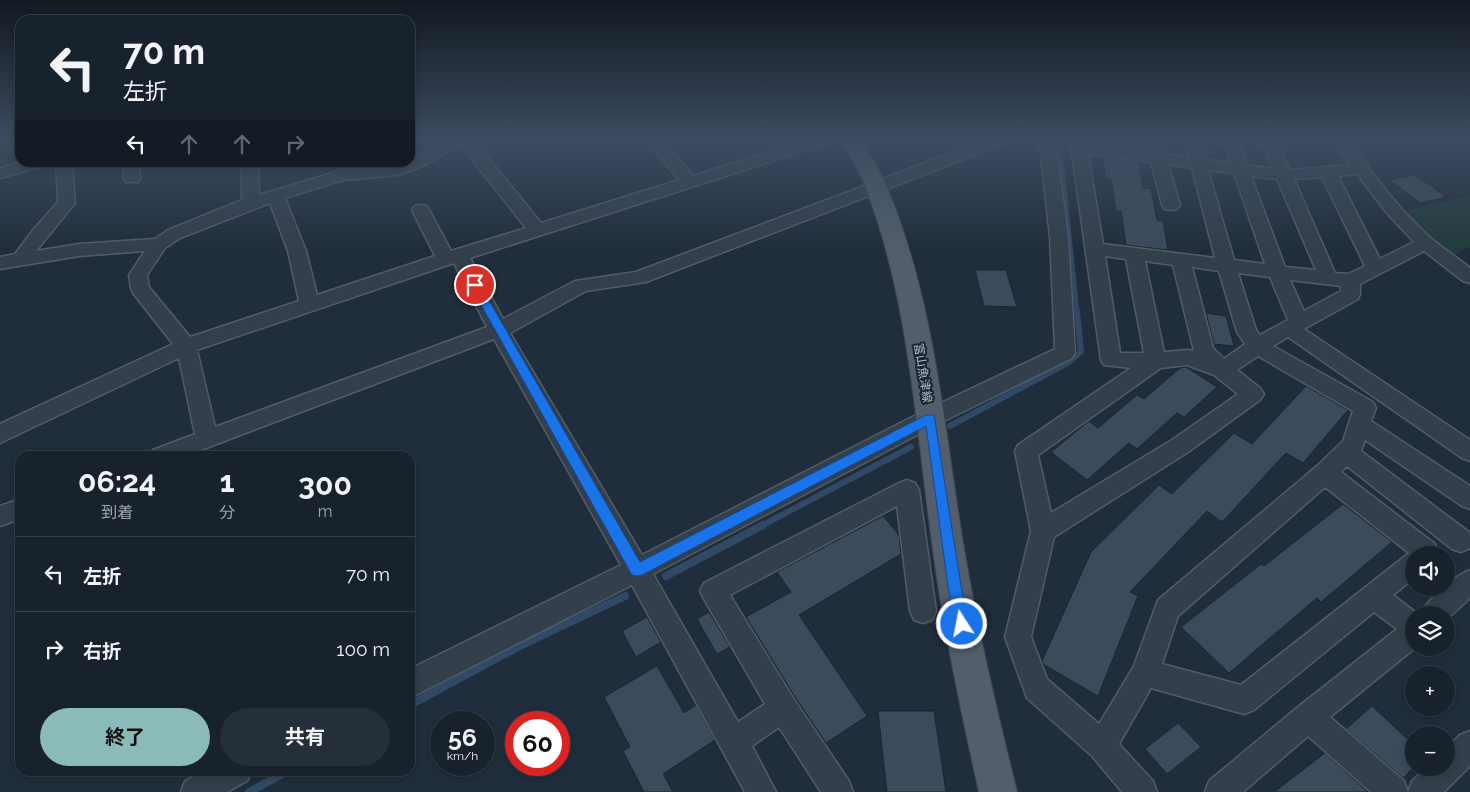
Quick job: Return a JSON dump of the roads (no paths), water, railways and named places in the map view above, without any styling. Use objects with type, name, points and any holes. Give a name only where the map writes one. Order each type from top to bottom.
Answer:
[{"type":"main road","name":"富山魚津線","points":[[870,176],[890,225],[910,296],[940,481],[954,586],[998,792]]},
{"type":"street","points":[[21,260],[39,234],[68,203],[65,176]]},
{"type":"street","points":[[250,176],[250,203]]},
{"type":"street","points":[[207,439],[186,346],[140,288],[138,275],[159,244],[174,234],[250,203],[339,176]]},
{"type":"street","points":[[493,176],[536,230]]},
{"type":"street","points":[[684,176],[689,182]]},
{"type":"street","points":[[0,434],[186,346],[309,303],[708,176]]},
{"type":"street","points":[[175,451],[499,330],[582,285],[639,278],[905,176]]},
{"type":"street","points":[[415,681],[637,570],[930,418],[1065,353],[1059,237],[1052,176]]},
{"type":"street","points":[[1084,176],[1111,360],[1156,360],[1188,357],[1222,370]]},
{"type":"street","points":[[1163,176],[1171,206]]},
{"type":"street","points":[[1102,746],[1146,673],[1167,609],[1325,473],[1352,446],[1366,408],[1257,346],[1247,332],[1226,265],[1203,176]]},
{"type":"street","points":[[1244,176],[1278,272],[1294,325],[1470,452]]},
{"type":"street","points":[[1284,176],[1328,278]]},
{"type":"street","points":[[1330,176],[1375,268]]},
{"type":"street","points":[[1365,176],[1426,243],[1470,277]]},
{"type":"street","points":[[276,195],[297,252],[309,303]]},
{"type":"street","points":[[421,210],[499,330],[637,570],[761,792]]},
{"type":"street","points":[[1094,249],[1350,281],[1426,243]]},
{"type":"street","points":[[0,263],[79,250],[159,244]]},
{"type":"street","points":[[1134,254],[1156,360]]},
{"type":"street","points":[[1043,531],[1180,446],[1253,394],[1222,370],[1204,351],[1181,260]]},
{"type":"street","points":[[1222,370],[1257,346],[1351,294],[1350,281]]},
{"type":"street","points":[[1142,792],[1102,746],[1037,688],[1018,637],[1043,531],[1026,451],[1156,360]]},
{"type":"street","points":[[1360,424],[1470,499]]},
{"type":"street","points":[[1346,452],[1461,541]]},
{"type":"street","points":[[1325,473],[1418,546]]},
{"type":"street","points":[[838,792],[713,591],[907,490],[940,481]]},
{"type":"street","points":[[907,490],[923,611]]},
{"type":"street","points":[[0,516],[15,511]]},
{"type":"street","points":[[1146,673],[1244,700],[1405,570]]},
{"type":"street","points":[[1443,606],[1470,582]]},
{"type":"street","points":[[1374,596],[1405,620]]},
{"type":"street","points":[[1220,792],[1308,717],[1405,639]]},
{"type":"street","points":[[733,742],[784,708]]},
{"type":"street","points":[[1308,717],[1393,792]]},
{"type":"street","points":[[1423,792],[1470,745]]},
{"type":"street","points":[[196,792],[227,776]]},
{"type":"waterway","points":[[1063,176],[1077,312]]},
{"type":"waterway","points":[[950,426],[1069,362],[1081,352],[1077,311]]},
{"type":"waterway","points":[[761,526],[911,447]]},
{"type":"waterway","points":[[666,576],[763,525]]},
{"type":"waterway","points":[[415,702],[518,647],[625,596]]},
{"type":"waterway","points":[[249,792],[279,776]]}]
